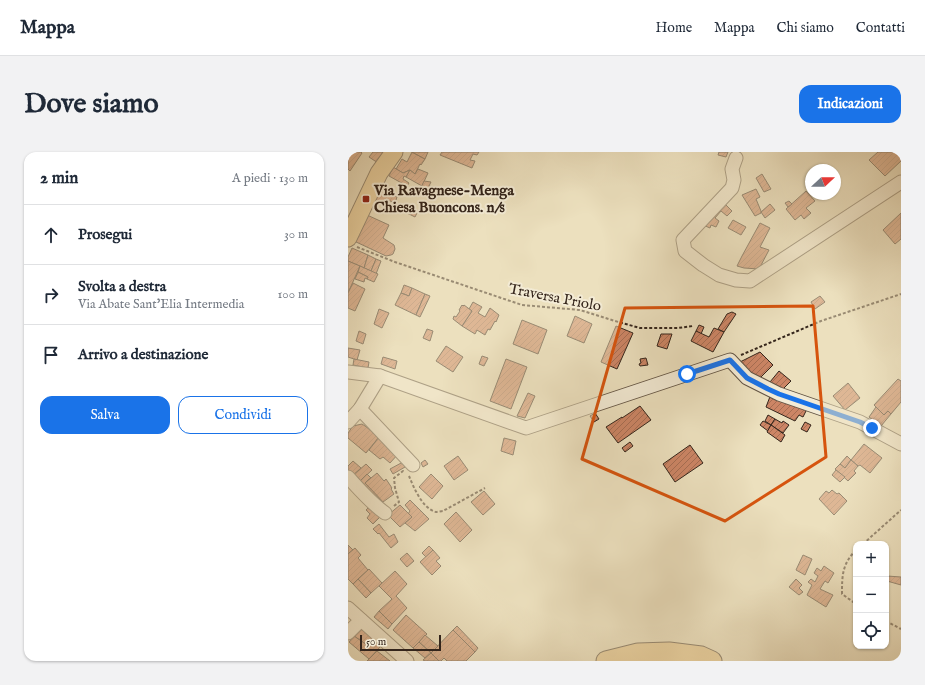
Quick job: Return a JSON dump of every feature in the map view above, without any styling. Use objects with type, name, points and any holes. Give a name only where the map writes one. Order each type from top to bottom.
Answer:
[{"type":"highway","points":[[606,661],[638,653],[669,652],[701,656],[712,661]]},
{"type":"highway","points":[[648,661],[674,661]]},
{"type":"main road","points":[[351,242],[379,173],[394,152]]},
{"type":"street","points":[[736,158],[732,169],[734,180],[732,188],[683,240],[685,252],[703,266],[719,275],[736,280],[750,281],[901,182]]},
{"type":"street","points":[[348,372],[380,376],[526,428],[730,360],[747,378],[779,394],[860,422],[901,444]]},
{"type":"street","points":[[348,422],[360,409],[380,376]]},
{"type":"street","points":[[360,409],[413,465]]},
{"type":"street","points":[[348,477],[376,507],[385,513]]},
{"type":"street","points":[[348,608],[407,661]]},
{"type":"street","points":[[348,633],[361,620]]},
{"type":"path","name":"Traversa Priolo","points":[[351,242],[395,262],[522,305],[580,310],[640,328],[678,328],[693,326]]},
{"type":"path","points":[[730,360],[821,321],[901,294]]},
{"type":"path","points":[[385,513],[399,502],[394,478],[403,471],[409,476],[417,494],[427,507],[436,512],[443,511],[485,488]]},
{"type":"path","points":[[866,541],[901,510]]},
{"type":"path","points":[[853,554],[845,565],[842,577],[842,594],[853,602]]},
{"type":"path","points":[[889,623],[901,629]]},
{"type":"highlighted area","points":[[813,306],[826,457],[725,521],[582,459],[625,308]]},
{"type":"building","points":[[348,152],[362,153],[350,171],[348,169]]},
{"type":"building","points":[[373,152],[389,152],[381,165],[369,157]]},
{"type":"building","points":[[412,152],[425,159],[421,165],[420,164],[415,174],[410,170],[403,173],[396,169],[402,159],[407,162]]},
{"type":"building","points":[[412,152],[428,152],[425,159]]},
{"type":"building","points":[[442,152],[479,152],[477,155],[473,154],[470,160],[475,161],[472,168],[440,155]]},
{"type":"building","points":[[719,152],[728,152],[726,157],[718,155]]},
{"type":"building","points":[[878,152],[901,152],[901,161],[885,176],[869,160]]},
{"type":"building","points":[[393,167],[403,173],[410,170],[403,179],[409,183],[407,186],[389,176]]},
{"type":"building","points":[[418,169],[428,173],[422,186],[406,177],[410,170],[415,174]]},
{"type":"building","points":[[762,174],[771,189],[764,192],[756,178]]},
{"type":"building","points":[[424,181],[431,182],[429,186],[437,188],[435,196],[420,190]]},
{"type":"building","points":[[381,189],[397,197],[395,203],[388,200],[385,207],[374,201]]},
{"type":"building","points":[[756,189],[760,197],[756,199],[761,213],[755,216],[742,195]]},
{"type":"building","points":[[805,192],[805,200],[815,201],[806,208],[811,213],[804,219],[801,215],[795,220],[786,209]]},
{"type":"building","points":[[789,201],[792,204],[788,207],[785,203]]},
{"type":"building","points":[[725,204],[732,211],[727,216],[721,211],[715,218],[719,221],[716,227],[711,225],[710,228],[703,225]]},
{"type":"building","points":[[770,204],[775,210],[765,218],[761,212]]},
{"type":"building","points":[[408,206],[418,211],[415,217],[405,212]]},
{"type":"building","points":[[901,213],[901,239],[895,244],[883,230]]},
{"type":"building","points":[[367,215],[389,225],[383,238],[394,245],[395,249],[393,254],[386,256],[354,241]]},
{"type":"building","points":[[733,220],[746,227],[741,235],[728,228]]},
{"type":"building","points":[[760,223],[770,228],[760,247],[769,250],[759,269],[737,266],[742,256]]},
{"type":"building","points":[[352,248],[368,255],[364,268],[348,261]]},
{"type":"building","points":[[368,255],[376,259],[371,271],[364,268]]},
{"type":"building","points":[[376,259],[381,261],[376,274],[371,271]]},
{"type":"building","points":[[348,261],[360,266],[348,293]]},
{"type":"building","points":[[360,266],[378,274],[374,282],[358,272]]},
{"type":"building","points":[[358,272],[368,277],[367,279],[365,278],[364,282],[355,279]]},
{"type":"building","points":[[353,283],[365,289],[355,311],[348,308],[348,293]]},
{"type":"building","points":[[404,285],[412,288],[409,296],[401,293]]},
{"type":"building","points":[[412,288],[425,294],[416,315],[395,305],[401,293],[409,296]]},
{"type":"building","points":[[425,294],[430,296],[420,317],[416,315]]},
{"type":"building","points":[[820,296],[825,302],[815,309],[811,302]]},
{"type":"building","points":[[473,302],[482,307],[478,313],[485,317],[490,308],[499,315],[496,322],[495,321],[490,330],[488,329],[485,335],[477,330],[475,334],[462,326],[472,311],[469,309]]},
{"type":"building","points":[[462,305],[472,311],[462,326],[453,319],[454,316],[456,317],[460,311],[459,310]]},
{"type":"building","points":[[379,309],[389,313],[382,328],[374,324]]},
{"type":"building","points":[[732,312],[736,314],[724,332],[718,329],[727,314]]},
{"type":"building","points":[[575,316],[592,324],[584,343],[567,336]]},
{"type":"building","points":[[522,320],[547,330],[538,354],[513,344]]},
{"type":"building","points":[[699,325],[704,327],[701,334],[696,331]]},
{"type":"building","points":[[616,326],[633,333],[617,369],[601,362]]},
{"type":"building","points":[[714,328],[724,332],[713,352],[691,341],[696,331],[709,337]]},
{"type":"building","points":[[427,329],[433,331],[430,341],[423,338]]},
{"type":"building","points":[[359,331],[366,334],[363,344],[356,341]]},
{"type":"building","points":[[661,334],[672,334],[667,349],[657,346]]},
{"type":"building","points":[[446,346],[463,357],[453,372],[436,361]]},
{"type":"building","points":[[348,348],[360,350],[357,360],[348,357]]},
{"type":"building","points":[[760,352],[773,365],[757,381],[740,362]]},
{"type":"building","points":[[482,356],[488,358],[484,366],[479,364]]},
{"type":"building","points":[[383,357],[397,361],[395,369],[381,364]]},
{"type":"building","points":[[646,358],[648,365],[640,366],[640,359]]},
{"type":"building","points":[[354,359],[369,362],[368,368],[353,365]]},
{"type":"building","points":[[506,359],[527,367],[511,409],[490,401]]},
{"type":"building","points":[[779,371],[791,381],[781,391],[770,382]]},
{"type":"building","points":[[898,379],[901,381],[901,402],[891,414],[888,411],[884,415],[874,405]]},
{"type":"building","points":[[848,383],[860,398],[845,410],[833,396]]},
{"type":"building","points":[[528,393],[535,396],[525,418],[517,416]]},
{"type":"building","points":[[771,394],[807,409],[803,417],[799,415],[795,421],[766,407]]},
{"type":"building","points":[[640,406],[651,420],[618,443],[606,427]]},
{"type":"building","points":[[876,407],[884,415],[888,411],[891,414],[881,426],[869,417]]},
{"type":"building","points":[[595,413],[599,419],[594,422],[590,416]]},
{"type":"building","points":[[768,415],[775,419],[771,425],[765,421]]},
{"type":"building","points":[[775,419],[782,423],[783,421],[789,425],[783,433],[771,425]]},
{"type":"building","points":[[763,421],[771,425],[768,431],[760,425]]},
{"type":"building","points":[[805,422],[811,425],[807,432],[801,429]]},
{"type":"building","points":[[362,424],[379,437],[366,453],[348,438],[348,433],[353,426]]},
{"type":"building","points":[[771,425],[785,435],[781,442],[767,432]]},
{"type":"building","points":[[379,437],[399,453],[390,463],[383,457],[380,459],[369,450]]},
{"type":"building","points":[[504,438],[516,441],[513,455],[501,451]]},
{"type":"building","points":[[630,442],[633,446],[625,452],[622,448]]},
{"type":"building","points":[[864,444],[882,458],[870,473],[851,460]]},
{"type":"building","points":[[690,445],[703,463],[675,482],[663,464]]},
{"type":"building","points":[[458,456],[468,470],[454,480],[444,466]]},
{"type":"building","points":[[847,456],[851,460],[845,468],[840,464]]},
{"type":"building","points":[[425,460],[428,464],[423,467],[421,463]]},
{"type":"building","points":[[851,460],[858,466],[854,471],[856,473],[848,481],[835,469],[840,464],[845,468]]},
{"type":"building","points":[[353,461],[361,468],[351,477],[348,473],[348,466]]},
{"type":"building","points":[[403,462],[405,467],[393,474],[390,469]]},
{"type":"building","points":[[366,464],[372,470],[357,484],[351,477]]},
{"type":"building","points":[[836,470],[845,477],[840,482],[832,475]]},
{"type":"building","points":[[377,473],[384,481],[386,479],[394,494],[383,502],[365,483]]},
{"type":"building","points":[[367,474],[371,478],[365,483],[383,502],[379,506],[358,483]]},
{"type":"building","points":[[431,474],[443,486],[432,499],[419,487]]},
{"type":"building","points":[[832,490],[837,494],[839,493],[847,501],[834,515],[819,499],[826,491],[829,493]]},
{"type":"building","points":[[484,491],[495,504],[483,515],[471,502]]},
{"type":"building","points":[[410,500],[429,519],[415,531],[405,523],[412,517],[408,514],[410,511],[405,505]]},
{"type":"building","points":[[400,505],[412,517],[400,527],[388,515]]},
{"type":"building","points":[[369,507],[382,515],[373,524],[367,518],[370,514],[366,510]]},
{"type":"building","points":[[456,512],[472,530],[460,542],[444,524]]},
{"type":"building","points":[[379,524],[389,537],[394,534],[398,542],[391,548],[379,533],[378,534],[373,529]]},
{"type":"building","points":[[348,545],[353,550],[348,554]]},
{"type":"building","points":[[429,546],[433,550],[426,557],[422,553]]},
{"type":"building","points":[[355,548],[361,555],[358,558],[368,570],[353,584],[348,579],[348,554]]},
{"type":"building","points":[[433,550],[440,558],[436,561],[441,566],[432,575],[420,562]]},
{"type":"building","points":[[407,553],[414,561],[407,567],[400,559]]},
{"type":"building","points":[[803,555],[812,559],[805,575],[796,570]]},
{"type":"building","points":[[824,566],[834,573],[828,583],[825,581],[820,589],[833,595],[826,607],[807,595],[812,585],[808,582],[811,579],[815,582],[818,576],[814,573],[817,568],[821,571]]},
{"type":"building","points":[[369,569],[382,583],[371,593],[358,579]]},
{"type":"building","points":[[395,571],[407,584],[396,596],[407,608],[392,624],[379,611],[392,599],[379,586]]},
{"type":"building","points":[[889,576],[901,577],[901,585],[889,582]]},
{"type":"building","points":[[358,579],[371,593],[366,598],[353,584]]},
{"type":"building","points":[[796,579],[802,585],[799,588],[803,592],[799,595],[789,587]]},
{"type":"building","points":[[379,611],[392,624],[388,629],[374,617]]},
{"type":"building","points":[[406,615],[427,634],[413,648],[393,630]]},
{"type":"building","points":[[457,626],[478,648],[475,652],[453,630]]},
{"type":"building","points":[[361,628],[373,639],[367,645],[354,636]]},
{"type":"building","points":[[453,630],[475,652],[466,661],[447,661],[444,658],[439,661],[431,653]]},
{"type":"building","points":[[425,635],[438,646],[431,653],[419,642]]},
{"type":"building","points":[[354,636],[367,645],[373,639],[381,646],[369,659],[349,642]]},
{"type":"building","points":[[419,642],[431,653],[425,658],[413,648]]},
{"type":"building","points":[[377,651],[390,661],[367,661]]},
{"type":"building","points":[[431,653],[439,661],[423,660]]},
{"type":"place","name":"Via Ravagnese-Menga Chiesa Buoncons. n/s","points":[[366,199]]},
{"type":"route","points":[[687,374],[730,360],[747,378],[779,394],[860,422],[872,428]]}]
